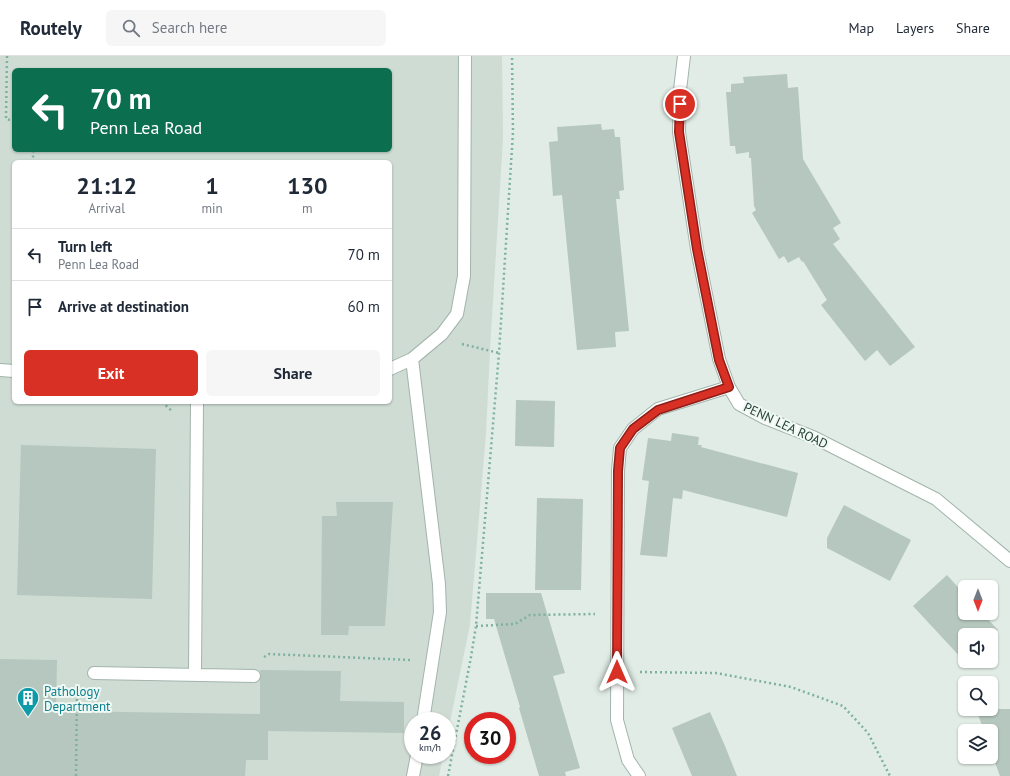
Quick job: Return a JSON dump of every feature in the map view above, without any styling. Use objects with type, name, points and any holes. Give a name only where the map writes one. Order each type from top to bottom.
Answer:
[{"type":"street","points":[[392,368],[412,359],[442,334],[457,314],[464,276],[465,56]]},
{"type":"street","name":"PENN LEA ROAD","points":[[684,56],[680,90],[679,132],[697,249],[719,360],[729,387],[739,404],[765,418],[813,437],[936,499],[1010,561]]},
{"type":"street","points":[[412,359],[439,584],[440,612],[424,712]]},
{"type":"street","points":[[0,370],[12,371]]},
{"type":"street","points":[[639,776],[628,760],[617,720],[618,471],[620,448],[633,429],[658,410],[729,387]]},
{"type":"street","points":[[195,674],[197,404]]},
{"type":"street","points":[[94,673],[254,676]]},
{"type":"street","points":[[413,776],[415,764]]},
{"type":"path","points":[[7,56],[6,119],[12,120]]},
{"type":"path","points":[[448,776],[470,665],[476,626],[499,352],[513,132],[512,56]]},
{"type":"path","points":[[476,626],[515,624],[530,615],[617,614]]},
{"type":"path","points":[[232,675],[269,654],[433,661]]},
{"type":"path","points":[[617,672],[716,673],[791,687],[843,706],[868,733],[890,776]]},
{"type":"path","points":[[76,776],[77,673],[94,673]]},
{"type":"shaded area","points":[[0,56],[502,56],[503,138],[486,433],[470,625],[452,712],[404,712],[404,764],[441,764],[439,776],[0,776]]},
{"type":"building","points":[[787,74],[788,88],[798,87],[803,159],[841,223],[833,228],[840,239],[833,244],[915,347],[890,366],[877,350],[865,361],[821,305],[827,300],[803,261],[802,262],[799,257],[788,263],[784,256],[779,259],[752,213],[756,210],[754,206],[751,158],[749,158],[749,152],[736,154],[735,146],[730,146],[726,92],[731,92],[731,84],[744,83],[743,77]]},
{"type":"building","points":[[601,124],[602,130],[614,129],[615,137],[620,137],[624,190],[619,191],[620,199],[616,199],[629,331],[615,332],[616,347],[577,350],[562,195],[553,196],[549,142],[558,141],[557,127]]},
{"type":"building","points":[[516,400],[555,401],[554,447],[515,446]]},
{"type":"building","points":[[672,433],[699,437],[698,445],[702,445],[701,447],[798,473],[787,517],[683,490],[682,499],[673,498],[667,557],[640,555],[649,481],[642,480],[648,438],[671,441]]},
{"type":"building","points":[[21,445],[156,449],[152,599],[17,595]]},
{"type":"building","points":[[537,498],[583,499],[581,590],[535,590]]},
{"type":"building","points":[[336,502],[393,502],[385,626],[349,626],[348,635],[321,635],[322,516],[337,516]]},
{"type":"building","points":[[844,505],[911,540],[890,581],[827,548],[827,538]]},
{"type":"building","points":[[947,575],[958,587],[958,620],[989,620],[996,628],[958,628],[958,655],[913,606]]},
{"type":"building","points":[[486,593],[541,593],[565,673],[553,676],[580,768],[565,772],[566,776],[539,776],[494,619],[486,619]]},
{"type":"building","points":[[0,659],[57,660],[56,711],[260,714],[260,670],[341,671],[340,701],[404,702],[404,733],[268,731],[268,760],[246,760],[245,776],[0,776]]},
{"type":"building","points":[[998,709],[1010,709],[1010,776],[1000,776],[996,764],[998,764],[998,724],[981,724],[979,716],[998,716]]},
{"type":"building","points":[[710,712],[737,776],[692,776],[672,728]]},
{"type":"place","name":"Pathology Department","points":[[28,718]]},
{"type":"route","points":[[617,672],[618,471],[620,448],[633,429],[658,410],[729,387],[719,360],[697,249],[679,132],[680,104]]}]
